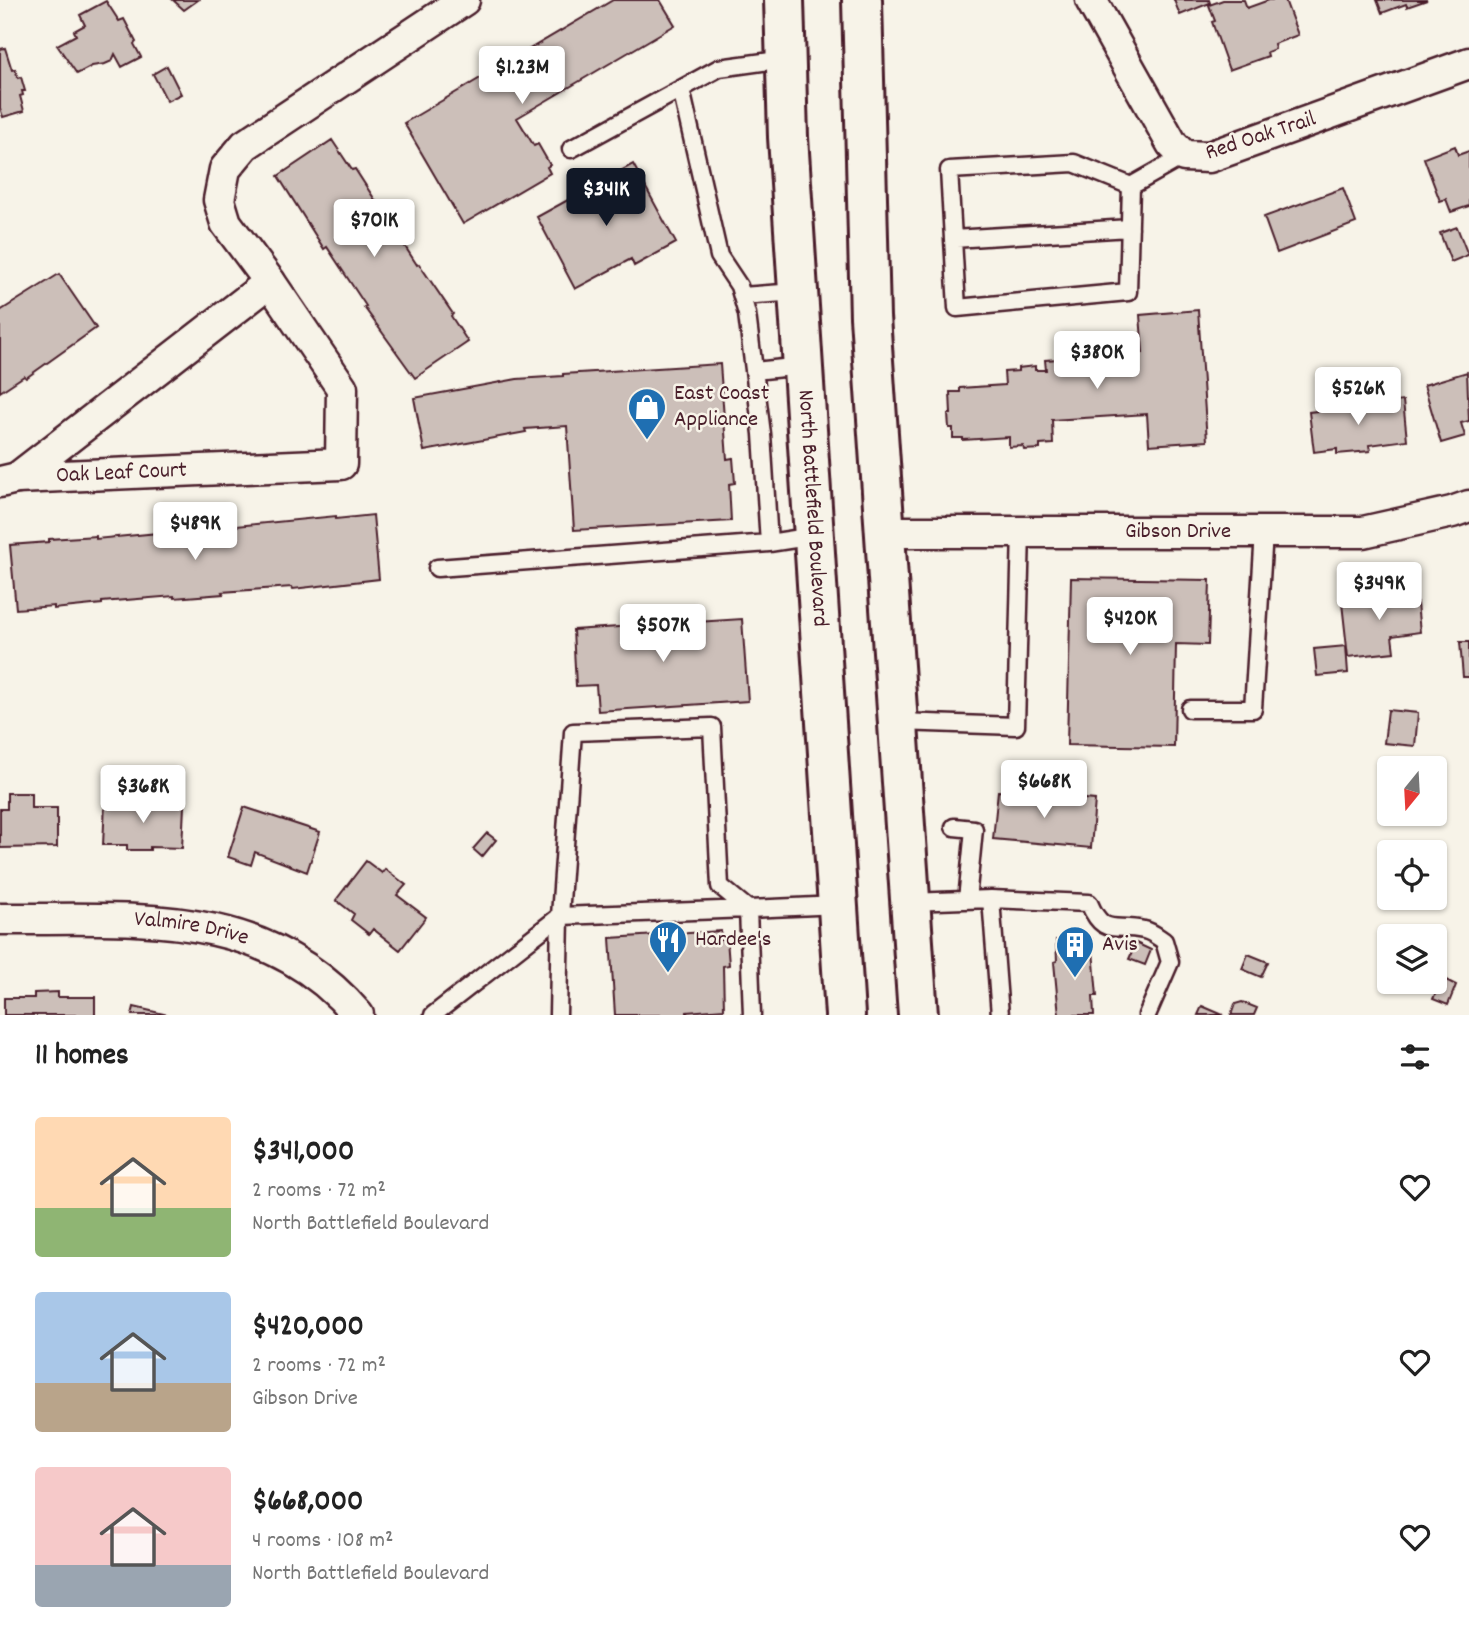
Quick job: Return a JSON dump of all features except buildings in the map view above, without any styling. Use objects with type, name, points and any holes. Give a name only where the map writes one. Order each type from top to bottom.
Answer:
[{"type":"main road","name":"North Battlefield Boulevard","points":[[784,0],[797,292],[845,1015]]},
{"type":"main road","points":[[862,0],[870,317],[918,1015]]},
{"type":"street","name":"Oak Leaf Court","points":[[9,480],[341,464],[342,388],[226,223],[219,200],[225,169],[245,145],[464,0]]},
{"type":"street","name":"Red Oak Trail","points":[[1091,0],[1172,144],[1184,156],[1209,158],[1469,63]]},
{"type":"street","name":"Oak Leaf Court","points":[[9,480],[270,282]]},
{"type":"street","name":"Gibson Drive","points":[[884,532],[1363,532],[1439,516],[1469,506]]},
{"type":"street","name":"Valmire Drive","points":[[0,919],[137,920],[193,924],[236,934],[290,958],[322,979],[358,1015]]},
{"type":"lane","points":[[571,149],[719,68],[785,58]]},
{"type":"lane","points":[[681,89],[719,256],[739,286],[747,313],[762,434],[769,543]]},
{"type":"lane","points":[[1130,186],[1184,156]]},
{"type":"lane","points":[[1074,163],[1130,186],[1128,292],[957,308],[949,170],[1074,163]]},
{"type":"lane","points":[[953,239],[1130,228]]},
{"type":"lane","points":[[742,296],[797,292]]},
{"type":"lane","points":[[754,371],[802,366]]},
{"type":"lane","points":[[899,722],[1016,726],[1021,531]]},
{"type":"lane","points":[[1189,709],[1254,709],[1264,532]]},
{"type":"lane","points":[[437,568],[769,543],[814,536]]},
{"type":"lane","points":[[558,1015],[560,916],[573,732],[712,727],[720,886],[748,909],[752,1015]]},
{"type":"lane","points":[[954,827],[974,829],[967,900]]},
{"type":"lane","points":[[910,902],[991,899],[1089,903],[1096,920],[1111,928],[1146,930],[1164,941],[1170,962],[1147,1015]]},
{"type":"lane","points":[[991,899],[1000,1015]]},
{"type":"lane","points":[[433,1015],[560,916],[839,905]]},
{"type":"place","name":"East Coast Appliance","points":[[647,441]]},
{"type":"place","name":"Hardee's","points":[[668,974]]},
{"type":"place","name":"Avis","points":[[1075,979]]}]
